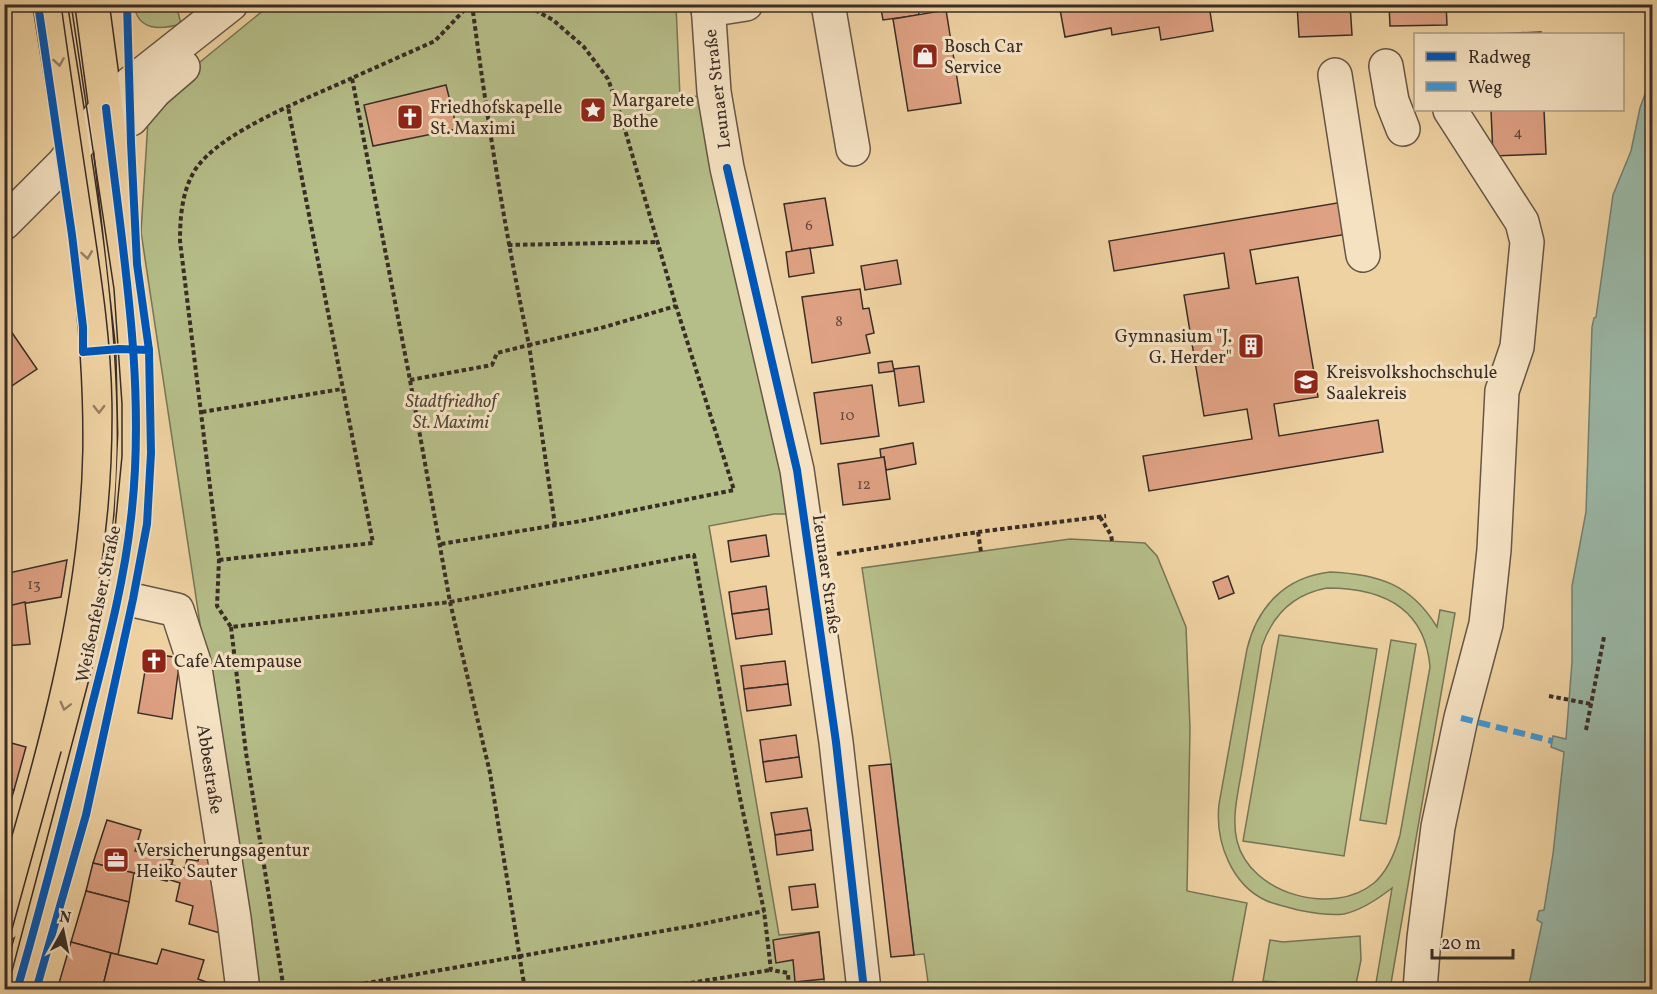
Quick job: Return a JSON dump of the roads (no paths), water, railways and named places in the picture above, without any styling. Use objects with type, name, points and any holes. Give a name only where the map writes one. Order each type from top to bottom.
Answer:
[{"type":"main road","name":"Weißenfelser Straße","points":[[4,924],[65,707],[84,613],[92,550],[99,453],[98,350],[73,152],[50,4]]},
{"type":"main road","name":"Weißenfelser Straße","points":[[17,990],[52,869],[119,597],[131,518],[135,434],[133,348],[119,113],[92,4]]},
{"type":"street","points":[[119,113],[131,83],[231,4]]},
{"type":"street","points":[[4,223],[73,152],[119,113],[155,91],[258,4]]},
{"type":"street","points":[[708,8],[746,4]]},
{"type":"street","points":[[828,4],[853,149]]},
{"type":"street","name":"Leunaer Straße","points":[[708,8],[714,92],[726,168],[797,470],[840,778],[864,990]]},
{"type":"street","points":[[1386,66],[1392,101],[1403,129]]},
{"type":"street","points":[[1335,75],[1363,255]]},
{"type":"street","points":[[1420,990],[1438,827],[1461,718],[1486,624],[1494,550],[1502,391],[1517,347],[1527,242],[1522,222],[1451,111]]},
{"type":"street","name":"Abbestraße","points":[[119,597],[177,610],[194,662],[243,990]]},
{"type":"tram line","points":[[61,4],[98,252],[110,353],[112,404],[112,439],[104,544],[94,614],[79,682]]},
{"type":"tram line","points":[[7,990],[92,668],[111,570],[122,456],[122,404],[114,289],[71,4]]},
{"type":"tram line","points":[[4,958],[61,752]]},
{"type":"place","name":"Bosch Car Service","points":[[925,56]]},
{"type":"place","name":"Margarete Bothe","points":[[593,110]]},
{"type":"place","name":"Friedhofskapelle St. Maximi","points":[[410,117]]},
{"type":"place","name":"Gymnasium \"J. G. Herder\"","points":[[1251,346]]},
{"type":"place","name":"Kreisvolkshochschule Saalekreis","points":[[1306,382]]},
{"type":"place","name":"Cafe Atempause","points":[[154,661]]},
{"type":"place","name":"Versicherungsagentur Heiko Sauter","points":[[116,860]]},
{"type":"park label","name":"Stadtfriedhof St. Maximi","points":[[451,411]]}]
